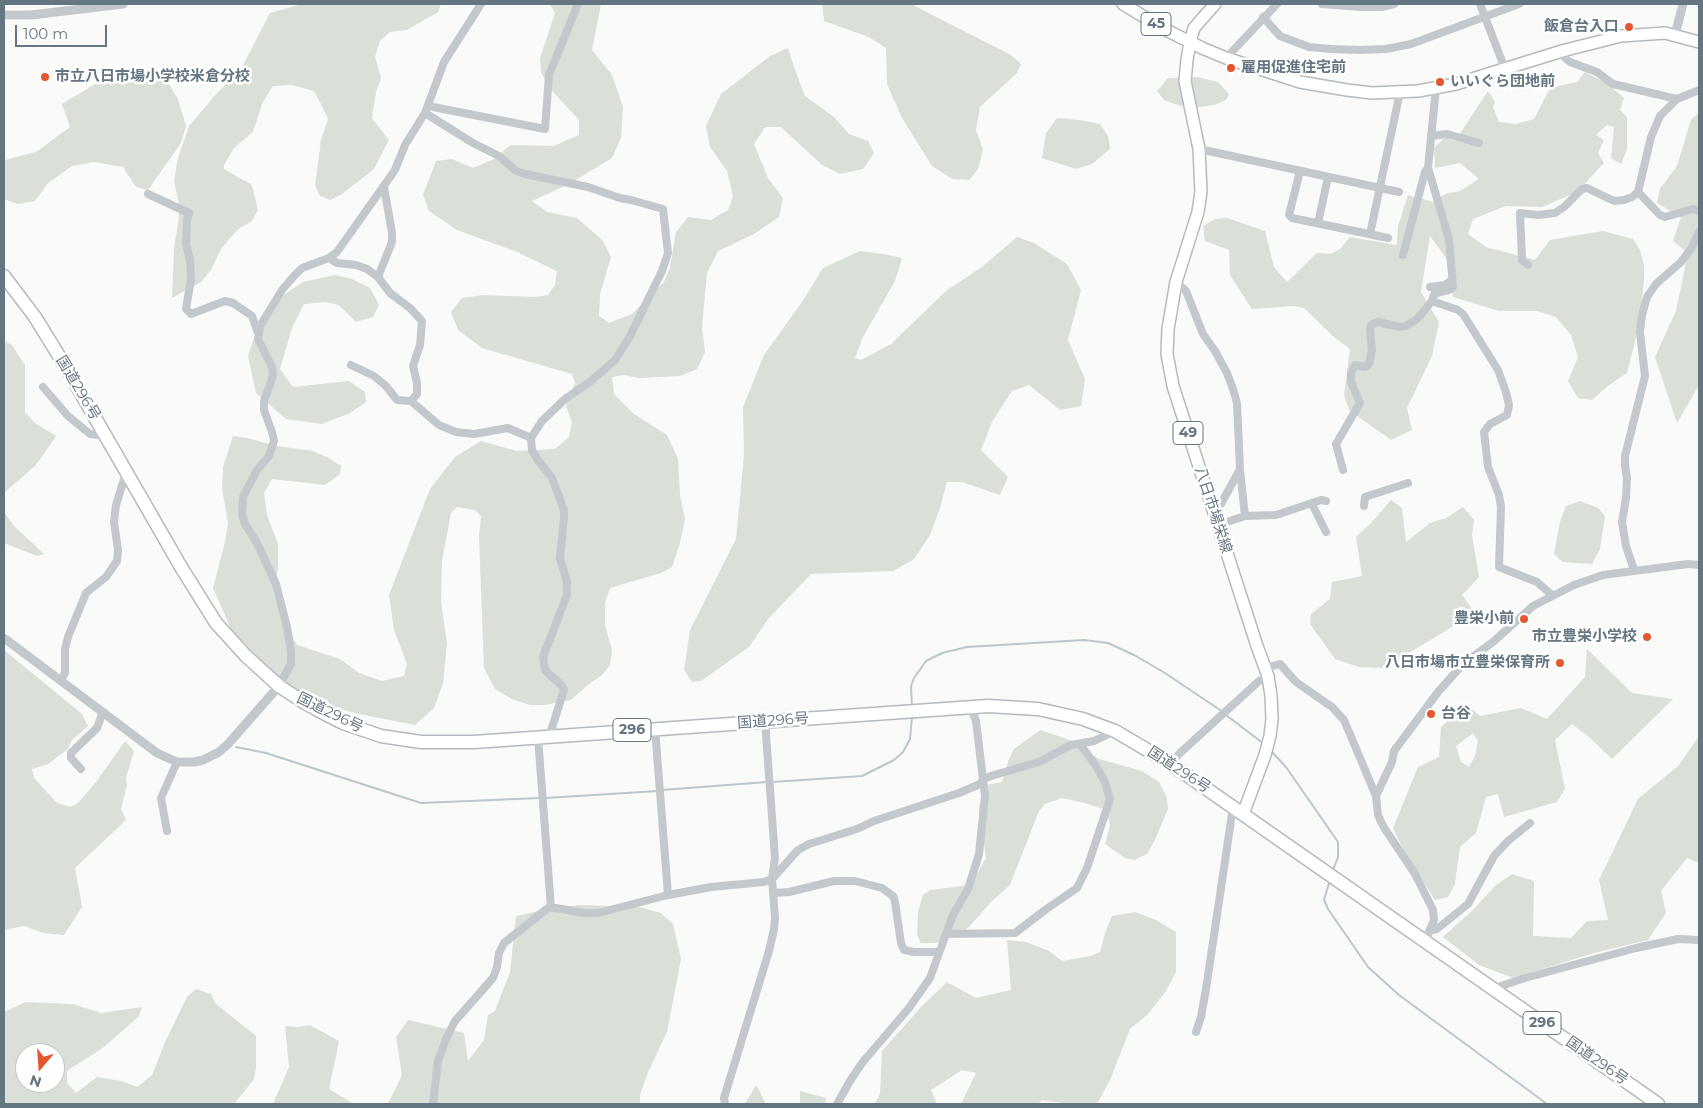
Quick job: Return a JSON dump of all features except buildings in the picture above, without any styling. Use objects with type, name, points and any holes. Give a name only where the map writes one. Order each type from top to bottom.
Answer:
[{"type":"highway","name":"国道296号","points":[[4,276],[34,317],[67,369],[181,567],[216,623],[246,656],[279,686],[305,704],[343,723],[381,736],[414,741],[448,742],[971,708],[1038,709],[1083,719],[1115,731],[1171,764],[1238,811],[1428,936],[1497,992],[1658,1104]]},
{"type":"main road","name":"45","points":[[1123,4],[1190,42],[1226,58],[1300,82],[1372,93],[1436,88],[1464,82],[1562,51],[1621,36],[1675,35],[1699,42]]},
{"type":"main road","name":"八日市場栄線","points":[[1215,4],[1194,28],[1190,42],[1185,81],[1199,149],[1201,192],[1198,212],[1176,282],[1168,329],[1167,354],[1173,386],[1267,672],[1272,719],[1270,736],[1265,755],[1238,811]]},
{"type":"street","points":[[4,15],[31,15],[123,4]]},
{"type":"street","points":[[258,333],[273,304],[290,279],[302,268],[329,258],[337,252],[384,187],[395,170],[405,145],[426,109],[444,62],[481,4]]},
{"type":"street","points":[[426,109],[546,129],[549,75],[578,4]]},
{"type":"street","points":[[1226,58],[1276,4]]},
{"type":"street","points":[[1322,4],[1360,8],[1382,7],[1394,4]]},
{"type":"street","points":[[1480,4],[1505,70]]},
{"type":"street","points":[[1263,17],[1280,36],[1309,47],[1330,50],[1386,49],[1411,44],[1519,4]]},
{"type":"street","points":[[1675,35],[1683,4]]},
{"type":"street","points":[[1562,51],[1565,58],[1570,62],[1597,72],[1613,84],[1677,99]]},
{"type":"street","points":[[1343,470],[1336,444],[1360,403],[1351,382],[1351,373],[1355,365],[1365,367],[1369,364],[1372,350],[1371,325],[1378,322],[1400,327],[1406,326],[1417,319],[1432,301],[1434,294],[1452,288],[1448,240],[1428,168],[1436,88]]},
{"type":"street","points":[[1528,265],[1522,260],[1520,213],[1538,215],[1555,213],[1582,189],[1587,188],[1614,201],[1624,200],[1638,192],[1656,124],[1666,108],[1677,99],[1699,90]]},
{"type":"street","points":[[1370,234],[1400,92]]},
{"type":"street","points":[[426,109],[473,143],[499,156],[516,171],[588,186],[620,198],[663,210],[668,252],[662,271],[629,338],[616,360],[565,399],[542,421],[531,438],[532,450],[537,460],[552,478],[564,510],[560,559],[568,588],[543,657],[545,670],[564,690],[544,737],[551,908]]},
{"type":"street","points":[[1431,136],[1446,134],[1479,143]]},
{"type":"street","points":[[1199,149],[1399,192]]},
{"type":"street","points":[[1403,255],[1425,172],[1428,168]]},
{"type":"street","points":[[1300,171],[1289,215],[1292,218],[1388,238]]},
{"type":"street","points":[[1318,223],[1328,177]]},
{"type":"street","points":[[378,277],[392,242],[384,187]]},
{"type":"street","points":[[1638,192],[1660,215],[1665,217],[1693,209],[1699,210]]},
{"type":"street","points":[[4,638],[156,754],[177,762],[203,760],[219,752],[279,686],[291,664],[287,627],[276,584],[257,543],[244,524],[242,514],[243,498],[257,470],[269,456],[274,441],[264,410],[264,401],[273,376],[272,367],[260,345],[252,316],[234,303],[220,302],[191,314],[186,309],[191,279],[190,260],[186,244],[186,220],[189,214],[148,194]]},
{"type":"street","points":[[1634,570],[1626,546],[1622,522],[1627,478],[1625,456],[1645,376],[1640,332],[1642,315],[1647,297],[1656,284],[1692,249],[1699,232]]},
{"type":"street","points":[[329,258],[337,263],[356,265],[367,269],[378,277],[390,293],[410,308],[422,321],[420,345],[413,366],[417,384],[416,394],[411,401]]},
{"type":"street","points":[[1430,287],[1445,285],[1452,280]]},
{"type":"street","points":[[1176,282],[1186,291],[1203,334],[1223,366],[1233,389],[1237,403],[1240,470],[1245,516]]},
{"type":"street","points":[[1432,301],[1458,310],[1463,314],[1498,370],[1506,392],[1509,405],[1507,414],[1490,424],[1484,432],[1488,467],[1499,495],[1501,507],[1499,567],[1537,582],[1552,595]]},
{"type":"street","points":[[351,365],[374,376],[386,386],[397,400],[411,401],[439,425],[456,432],[474,434],[508,428],[531,438]]},
{"type":"street","points":[[44,387],[68,416],[90,434],[98,435],[104,433]]},
{"type":"street","points":[[1213,510],[1221,504],[1240,470]]},
{"type":"street","points":[[61,680],[65,673],[65,649],[68,638],[86,593],[106,577],[117,561],[118,550],[114,522],[116,505],[127,471]]},
{"type":"street","points":[[1364,506],[1365,497],[1408,483]]},
{"type":"street","points":[[1218,525],[1245,516],[1276,514],[1321,500],[1326,501]]},
{"type":"street","points":[[1312,504],[1326,532]]},
{"type":"street","points":[[1376,796],[1392,762],[1394,751],[1438,692],[1463,664],[1493,642],[1533,606],[1574,585],[1603,575],[1688,564],[1699,565]]},
{"type":"street","points":[[1171,764],[1180,753],[1267,672],[1280,664],[1296,682],[1332,706],[1344,720],[1376,796],[1378,815],[1382,826],[1414,874],[1433,910],[1434,920],[1428,936]]},
{"type":"street","points":[[837,1104],[862,1063],[909,1008],[930,978],[953,915],[968,889],[979,854],[985,796],[976,721],[971,708]]},
{"type":"street","points":[[81,768],[71,758],[71,753],[98,728],[102,712]]},
{"type":"street","points":[[724,1104],[724,1098],[770,951],[775,918],[772,879],[775,858],[765,721]]},
{"type":"street","points":[[656,728],[668,895]]},
{"type":"street","points":[[433,1104],[438,1061],[446,1038],[455,1021],[493,978],[499,953],[504,943],[548,908],[598,913],[668,895],[711,887],[764,882],[772,879],[798,850],[809,844],[959,793],[980,784],[983,779],[1003,771],[1040,762],[1071,745],[1094,740],[1115,731]]},
{"type":"street","points":[[946,934],[1016,933],[1044,910],[1077,888],[1087,868],[1109,808],[1110,799],[1105,782],[1080,744]]},
{"type":"street","points":[[167,831],[160,798],[177,762]]},
{"type":"street","points":[[1196,1032],[1201,1017],[1238,811]]},
{"type":"street","points":[[1428,936],[1468,904],[1494,856],[1508,841],[1530,823]]},
{"type":"street","points":[[774,893],[789,892],[834,881],[855,881],[882,888],[893,896],[901,943],[904,950],[939,952]]},
{"type":"street","points":[[1497,992],[1501,986],[1525,978],[1636,948],[1678,939],[1699,940]]},
{"type":"shaded area","points":[[302,4],[441,4],[438,12],[407,30],[390,32],[380,41],[375,57],[381,78],[376,92],[372,118],[389,140],[374,169],[342,194],[330,200],[320,196],[315,186],[321,140],[328,119],[322,106],[314,91],[292,85],[273,86],[262,104],[253,132],[234,148],[224,165],[224,169],[252,185],[258,210],[252,221],[237,230],[221,249],[211,270],[201,282],[172,298],[174,248],[179,218],[179,204],[174,181],[178,158],[189,126],[218,92],[240,71],[270,13]]},
{"type":"shaded area","points":[[550,4],[601,4],[592,50],[612,75],[623,107],[621,138],[612,158],[569,184],[532,201],[547,212],[577,218],[603,241],[611,257],[600,294],[599,316],[609,323],[632,314],[664,282],[670,268],[676,232],[688,217],[711,220],[728,210],[733,196],[727,171],[710,147],[706,126],[721,94],[770,56],[788,48],[805,96],[834,117],[849,134],[868,141],[874,153],[863,169],[840,174],[822,165],[781,127],[765,127],[754,144],[768,178],[783,198],[779,217],[754,234],[718,251],[707,273],[702,327],[705,352],[697,369],[680,376],[639,378],[624,375],[612,377],[614,394],[634,414],[667,435],[678,459],[680,495],[685,519],[672,567],[661,573],[610,588],[605,603],[605,625],[612,650],[610,665],[601,676],[571,700],[544,705],[530,705],[512,699],[495,689],[484,668],[479,536],[481,516],[475,510],[457,507],[451,513],[442,561],[441,602],[447,643],[443,683],[434,708],[415,725],[359,714],[311,701],[285,686],[231,629],[213,588],[228,523],[222,489],[223,467],[233,436],[277,446],[313,451],[341,466],[340,474],[325,485],[272,479],[264,493],[267,515],[278,544],[278,569],[274,587],[280,615],[297,645],[340,659],[359,673],[382,681],[404,676],[407,664],[394,630],[389,595],[430,489],[455,457],[481,441],[517,451],[555,449],[569,437],[572,423],[566,406],[575,383],[572,374],[482,348],[458,330],[451,312],[462,298],[483,295],[535,297],[548,295],[555,285],[557,271],[517,252],[457,230],[429,211],[423,195],[436,161],[452,159],[473,168],[492,160],[511,145],[554,146],[579,135],[579,120],[554,93],[541,73],[540,58],[555,13]]},
{"type":"shaded area","points":[[822,4],[911,4],[1011,55],[1021,64],[1017,73],[980,107],[976,130],[983,150],[978,169],[969,180],[952,179],[932,166],[902,118],[887,84],[886,48],[869,37],[824,21]]},
{"type":"shaded area","points":[[1585,72],[1608,84],[1624,98],[1620,110],[1627,117],[1627,150],[1621,164],[1611,158],[1614,127],[1607,125],[1596,135],[1604,140],[1598,153],[1604,163],[1577,192],[1542,207],[1506,206],[1493,211],[1473,219],[1468,234],[1486,247],[1535,260],[1550,240],[1603,231],[1633,239],[1640,250],[1644,265],[1644,281],[1639,325],[1627,373],[1592,400],[1578,398],[1568,381],[1578,357],[1571,335],[1556,317],[1537,311],[1499,311],[1453,297],[1446,258],[1430,236],[1421,292],[1439,322],[1432,356],[1407,408],[1412,430],[1391,440],[1349,410],[1344,395],[1350,349],[1335,338],[1304,308],[1293,306],[1252,309],[1230,275],[1229,250],[1205,241],[1203,226],[1215,219],[1227,218],[1265,231],[1274,267],[1287,282],[1317,253],[1331,254],[1340,249],[1350,237],[1397,245],[1398,226],[1408,195],[1434,202],[1445,194],[1460,191],[1479,179],[1460,163],[1435,168],[1434,148],[1445,137],[1455,141],[1488,91],[1495,102],[1493,107],[1499,122],[1516,124],[1534,119],[1549,90],[1577,82]]},
{"type":"shaded area","points":[[150,75],[167,81],[178,99],[186,126],[181,143],[148,190],[136,187],[123,167],[94,162],[72,166],[48,183],[35,201],[18,204],[4,199],[4,160],[36,152],[70,127],[62,104],[100,81],[114,76]]},
{"type":"shaded area","points":[[1198,77],[1218,82],[1229,94],[1226,100],[1214,105],[1200,107],[1181,106],[1164,100],[1157,91],[1168,78]]},
{"type":"shaded area","points":[[1698,113],[1699,385],[1677,423],[1655,357],[1676,311],[1688,253],[1673,241],[1681,217],[1657,203],[1660,189],[1677,166],[1691,120]]},
{"type":"shaded area","points":[[1057,118],[1100,124],[1108,136],[1110,149],[1092,164],[1076,169],[1042,158],[1046,133]]},
{"type":"shaded area","points":[[1017,237],[1034,243],[1067,264],[1081,290],[1068,340],[1085,379],[1081,406],[1060,410],[1029,385],[1012,391],[992,422],[981,450],[1008,477],[1000,495],[962,482],[947,482],[930,535],[914,559],[893,571],[811,574],[768,619],[749,647],[701,681],[692,682],[684,670],[690,630],[736,539],[744,455],[743,407],[764,355],[804,299],[823,268],[860,251],[902,258],[895,281],[863,337],[855,358],[861,360],[891,344],[946,291],[982,267]]},
{"type":"shaded area","points":[[335,275],[352,279],[370,288],[379,305],[373,317],[356,322],[339,305],[325,302],[304,304],[292,328],[280,369],[293,387],[349,381],[365,392],[366,402],[350,413],[322,424],[286,419],[256,393],[248,356],[254,338],[269,305],[303,282]]},
{"type":"shaded area","points":[[4,341],[12,345],[25,365],[25,412],[35,423],[56,436],[36,465],[4,493]]},
{"type":"shaded area","points":[[1391,500],[1402,508],[1406,542],[1430,523],[1446,518],[1463,507],[1474,520],[1472,535],[1479,577],[1462,595],[1475,613],[1384,668],[1359,667],[1335,659],[1310,624],[1311,614],[1330,599],[1332,582],[1362,576],[1356,537]]},
{"type":"shaded area","points":[[1580,501],[1598,508],[1605,516],[1600,549],[1592,564],[1563,562],[1554,554],[1560,522],[1566,506]]},
{"type":"shaded area","points":[[4,512],[14,526],[44,554],[37,556],[4,543]]},
{"type":"shaded area","points":[[1587,649],[1632,693],[1673,699],[1612,759],[1588,736],[1572,724],[1555,740],[1565,789],[1557,802],[1504,817],[1498,794],[1486,797],[1476,833],[1460,847],[1455,884],[1448,897],[1435,900],[1406,855],[1393,828],[1418,767],[1439,757],[1441,727],[1466,704],[1480,716],[1521,708],[1547,719],[1585,677]],"holes":[[[1473,733],[1478,741],[1475,756],[1469,767],[1461,762],[1456,746]]]},
{"type":"shaded area","points":[[4,650],[82,714],[88,726],[72,740],[68,749],[48,764],[32,769],[34,778],[57,803],[70,807],[78,803],[96,782],[125,741],[134,751],[126,778],[127,785],[121,809],[126,820],[75,868],[82,907],[64,935],[44,933],[24,926],[4,930]]},
{"type":"shaded area","points":[[1040,730],[1073,741],[1099,759],[1142,771],[1159,782],[1167,798],[1168,809],[1154,842],[1147,854],[1134,860],[1125,858],[1105,844],[1110,825],[1106,810],[1062,798],[1045,804],[1039,811],[1010,885],[960,934],[936,943],[921,943],[917,935],[918,912],[923,895],[930,890],[963,886],[974,879],[986,858],[979,808],[987,785],[1002,782],[1014,749]]},
{"type":"shaded area","points":[[1699,736],[1699,863],[1687,858],[1661,891],[1666,913],[1648,940],[1594,953],[1513,978],[1479,965],[1443,937],[1473,910],[1496,885],[1512,874],[1534,881],[1533,936],[1571,938],[1587,921],[1608,920],[1599,880],[1638,799],[1678,766]]},
{"type":"shaded area","points":[[580,905],[639,907],[661,913],[673,924],[681,959],[667,1032],[648,1072],[640,1095],[640,1104],[388,1104],[402,1075],[396,1037],[408,1020],[464,1033],[468,1061],[484,1040],[488,1015],[495,1011],[510,972],[516,916]]},
{"type":"shaded area","points":[[1135,912],[1156,920],[1176,932],[1176,972],[1166,991],[1148,1014],[1130,1029],[1110,1080],[1097,1104],[1070,1104],[1042,1100],[1038,1104],[961,1104],[976,1073],[962,1070],[931,1090],[937,1104],[875,1104],[880,1094],[882,1051],[921,1007],[947,982],[976,998],[1011,990],[1007,940],[1026,942],[1049,951],[1062,961],[1091,956],[1100,952],[1112,916]]},
{"type":"shaded area","points":[[196,989],[211,994],[215,1003],[256,1036],[254,1079],[234,1104],[4,1104],[4,1012],[26,1002],[72,1004],[102,1013],[142,1007],[139,1016],[104,1047],[67,1071],[67,1083],[76,1093],[97,1077],[121,1081],[137,1087],[152,1075],[166,1040],[187,997]]},
{"type":"shaded area","points":[[310,1025],[339,1041],[329,1089],[354,1104],[273,1104],[289,1067],[285,1026],[299,1027]]},
{"type":"shaded area","points":[[756,1085],[766,1104],[745,1104]]},
{"type":"shaded area","points":[[800,1091],[826,1098],[825,1104],[800,1104]]},
{"type":"waterway","points":[[912,707],[911,686],[914,678],[926,661],[942,653],[967,647],[1084,640],[1108,643],[1134,655],[1165,673],[1223,712]]},
{"type":"waterway","points":[[1226,715],[1264,744]]},
{"type":"waterway","points":[[772,782],[862,776],[894,760],[903,752],[910,739],[912,717]]},
{"type":"waterway","points":[[236,747],[266,753],[421,803],[540,798]]},
{"type":"waterway","points":[[1271,751],[1286,767],[1338,842],[1338,857],[1333,870]]},
{"type":"waterway","points":[[662,790],[767,782]]},
{"type":"waterway","points":[[545,798],[658,791]]},
{"type":"waterway","points":[[1330,880],[1324,900],[1328,909],[1368,967],[1399,995],[1547,1104]]},
{"type":"place","name":"飯倉台入口","points":[[1629,27]]},
{"type":"place","name":"雇用促進住宅前","points":[[1231,68]]},
{"type":"place","name":"市立八日市場小学校米倉分校","points":[[45,77]]},
{"type":"place","name":"いいぐら団地前","points":[[1440,82]]},
{"type":"place","name":"豊栄小前","points":[[1524,619]]},
{"type":"place","name":"市立豊栄小学校","points":[[1647,637]]},
{"type":"place","name":"八日市場市立豊栄保育所","points":[[1560,663]]},
{"type":"place","name":"台谷","points":[[1431,714]]}]
